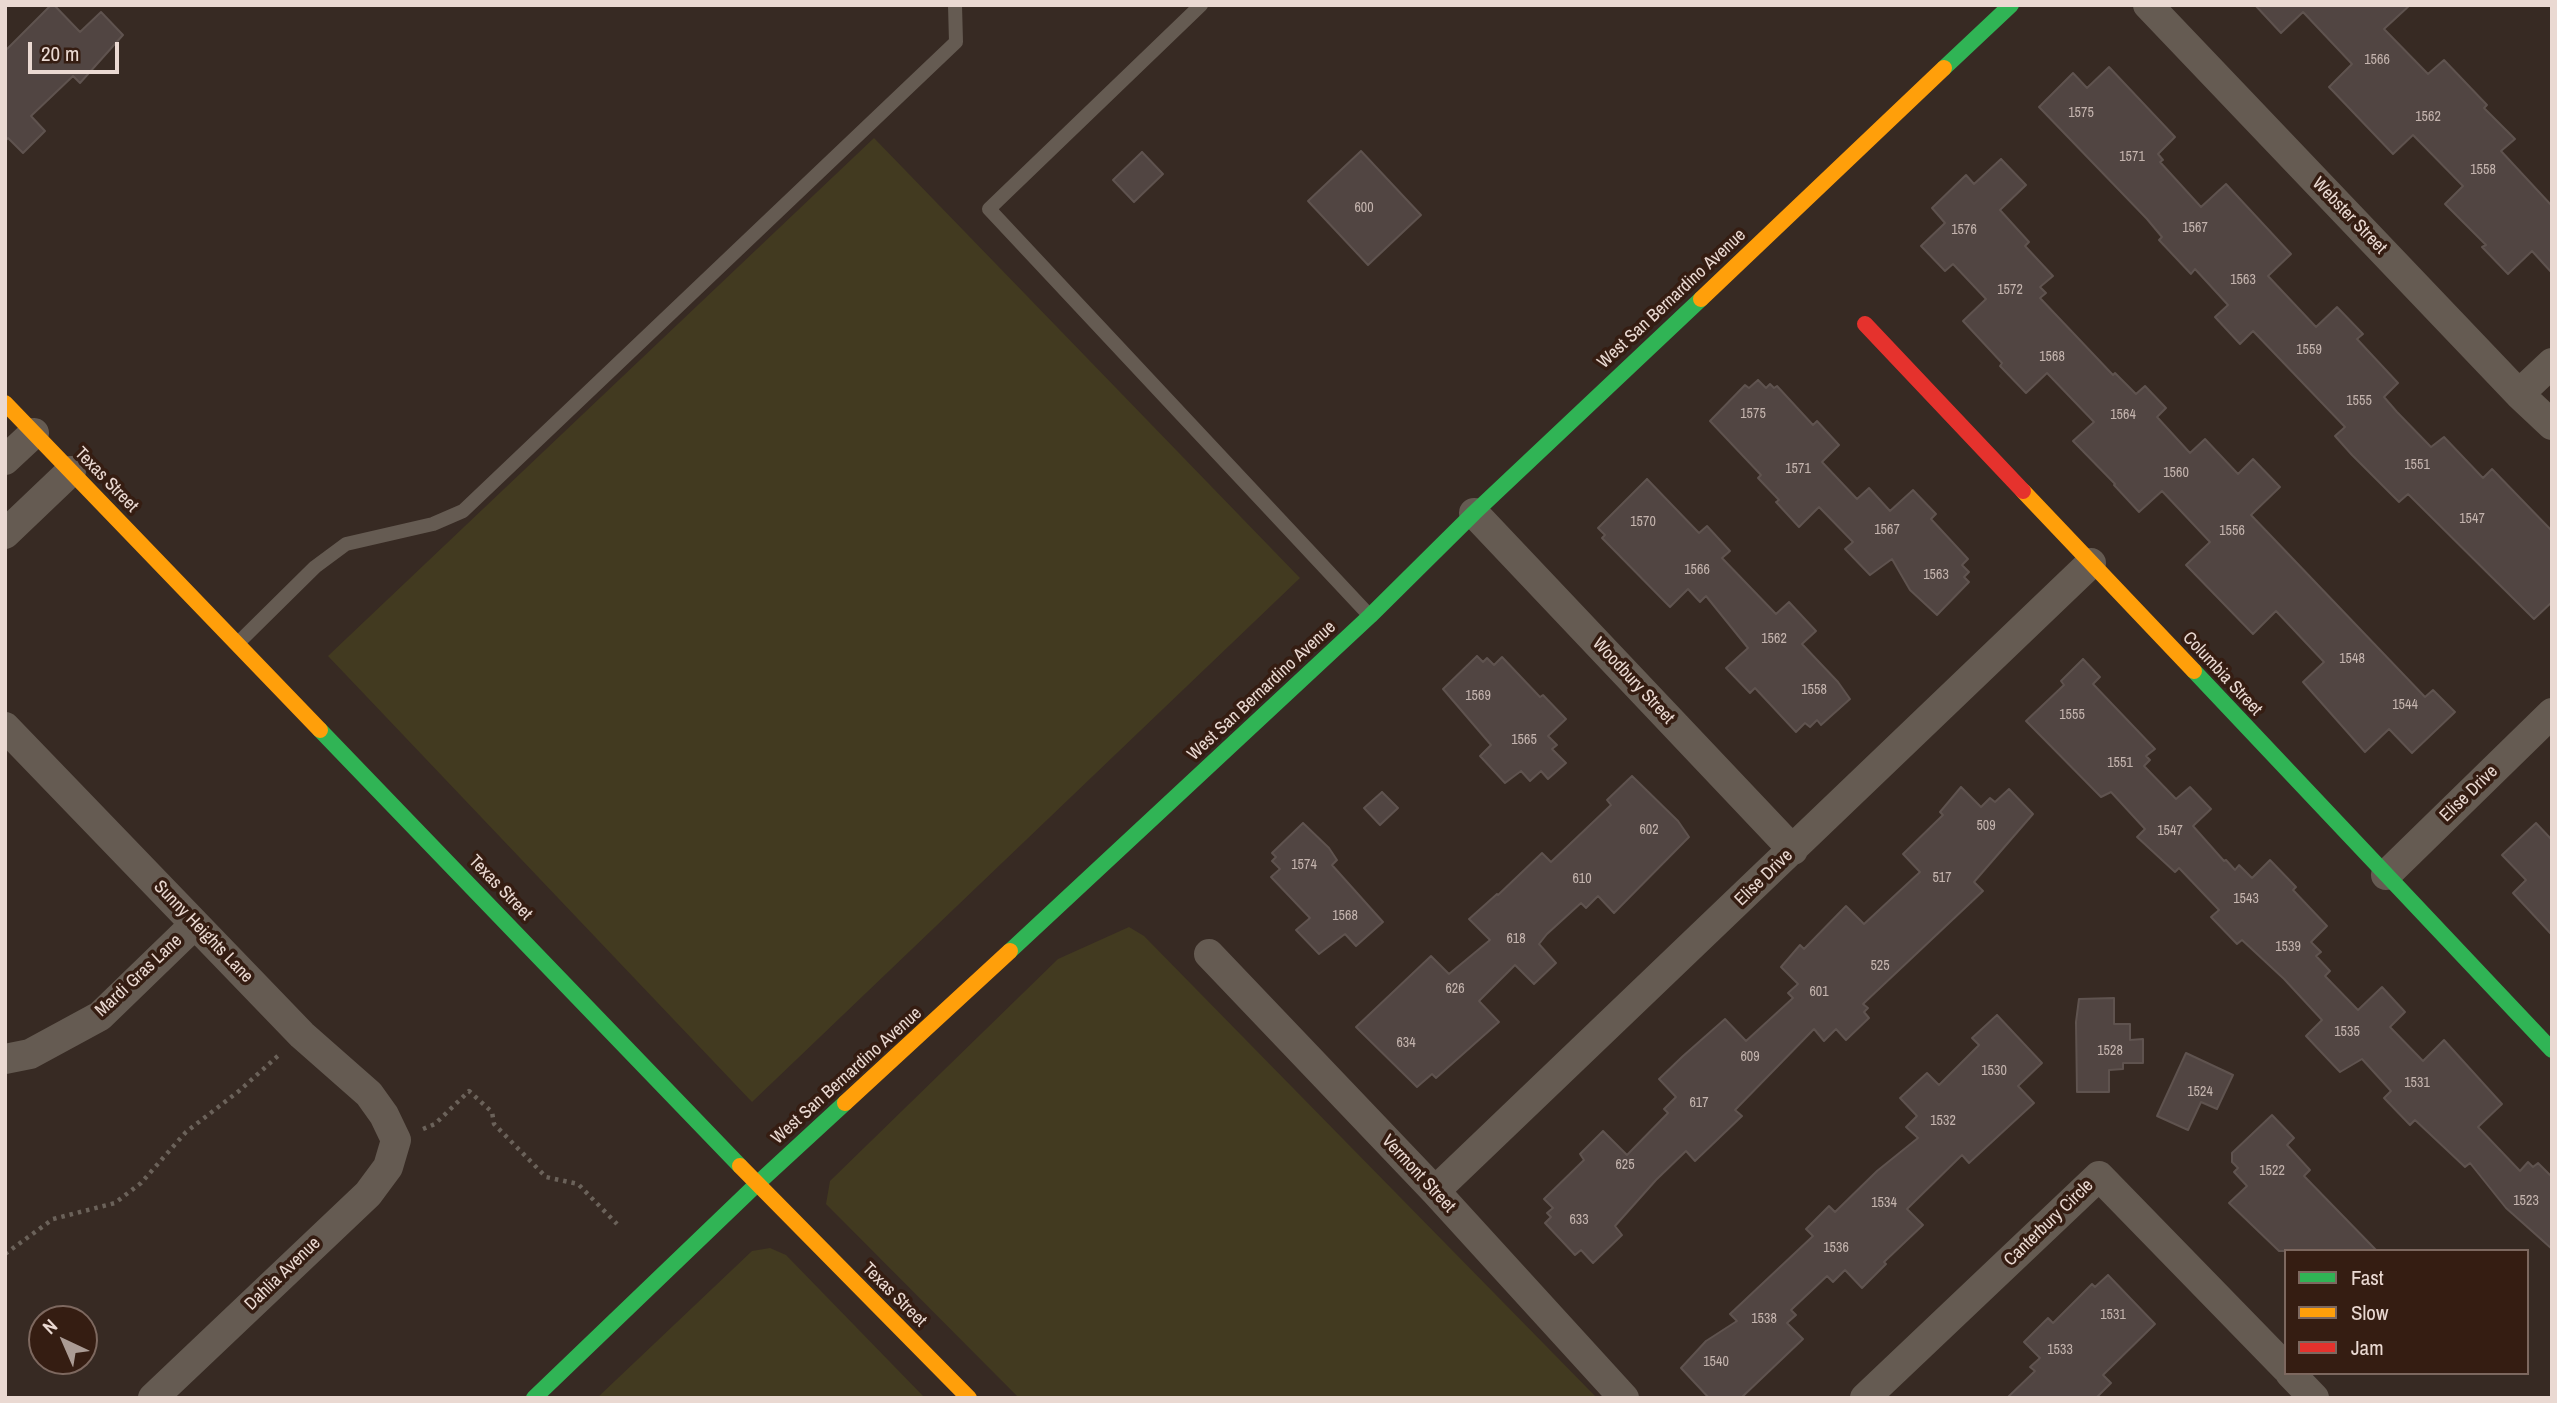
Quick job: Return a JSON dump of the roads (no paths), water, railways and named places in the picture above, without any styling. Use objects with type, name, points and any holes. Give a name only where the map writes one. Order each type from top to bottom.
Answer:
[{"type":"street","name":"West San Bernardino Avenue","points":[[534,1398],[758,1184],[1370,616],[1474,513],[2011,5]]},
{"type":"street","name":"Webster Street","points":[[2148,5],[2519,394],[2552,425]]},
{"type":"street","name":"Columbia Street","points":[[1865,324],[2552,1050]]},
{"type":"street","points":[[2519,394],[2552,363]]},
{"type":"street","name":"Texas Street","points":[[5,403],[758,1184],[969,1398]]},
{"type":"street","points":[[5,460],[34,433]]},
{"type":"street","points":[[5,534],[71,471]]},
{"type":"street","name":"Woodbury Street","points":[[1474,513],[1793,850]]},
{"type":"street","name":"Elise Drive","points":[[1435,1191],[2091,563]]},
{"type":"street","name":"Elise Drive","points":[[2386,875],[2552,713]]},
{"type":"street","name":"Sunny Heights Lane","points":[[5,727],[302,1035],[369,1094],[384,1115],[396,1140]]},
{"type":"street","name":"Mardi Gras Lane","points":[[5,1059],[30,1054],[100,1016],[195,924]]},
{"type":"street","name":"Vermont Street","points":[[1209,954],[1435,1191],[1624,1398]]},
{"type":"street","name":"Dahlia Avenue","points":[[153,1398],[368,1194],[388,1167],[396,1140]]},
{"type":"street","name":"Canterbury Circle","points":[[1865,1398],[2099,1176],[2284,1366]]},
{"type":"street","points":[[2292,1375],[2314,1398]]},
{"type":"lane","points":[[239,643],[315,567],[346,544],[433,524],[463,511],[956,42],[955,5]]},
{"type":"lane","points":[[1201,5],[989,209],[1370,616]]}]
